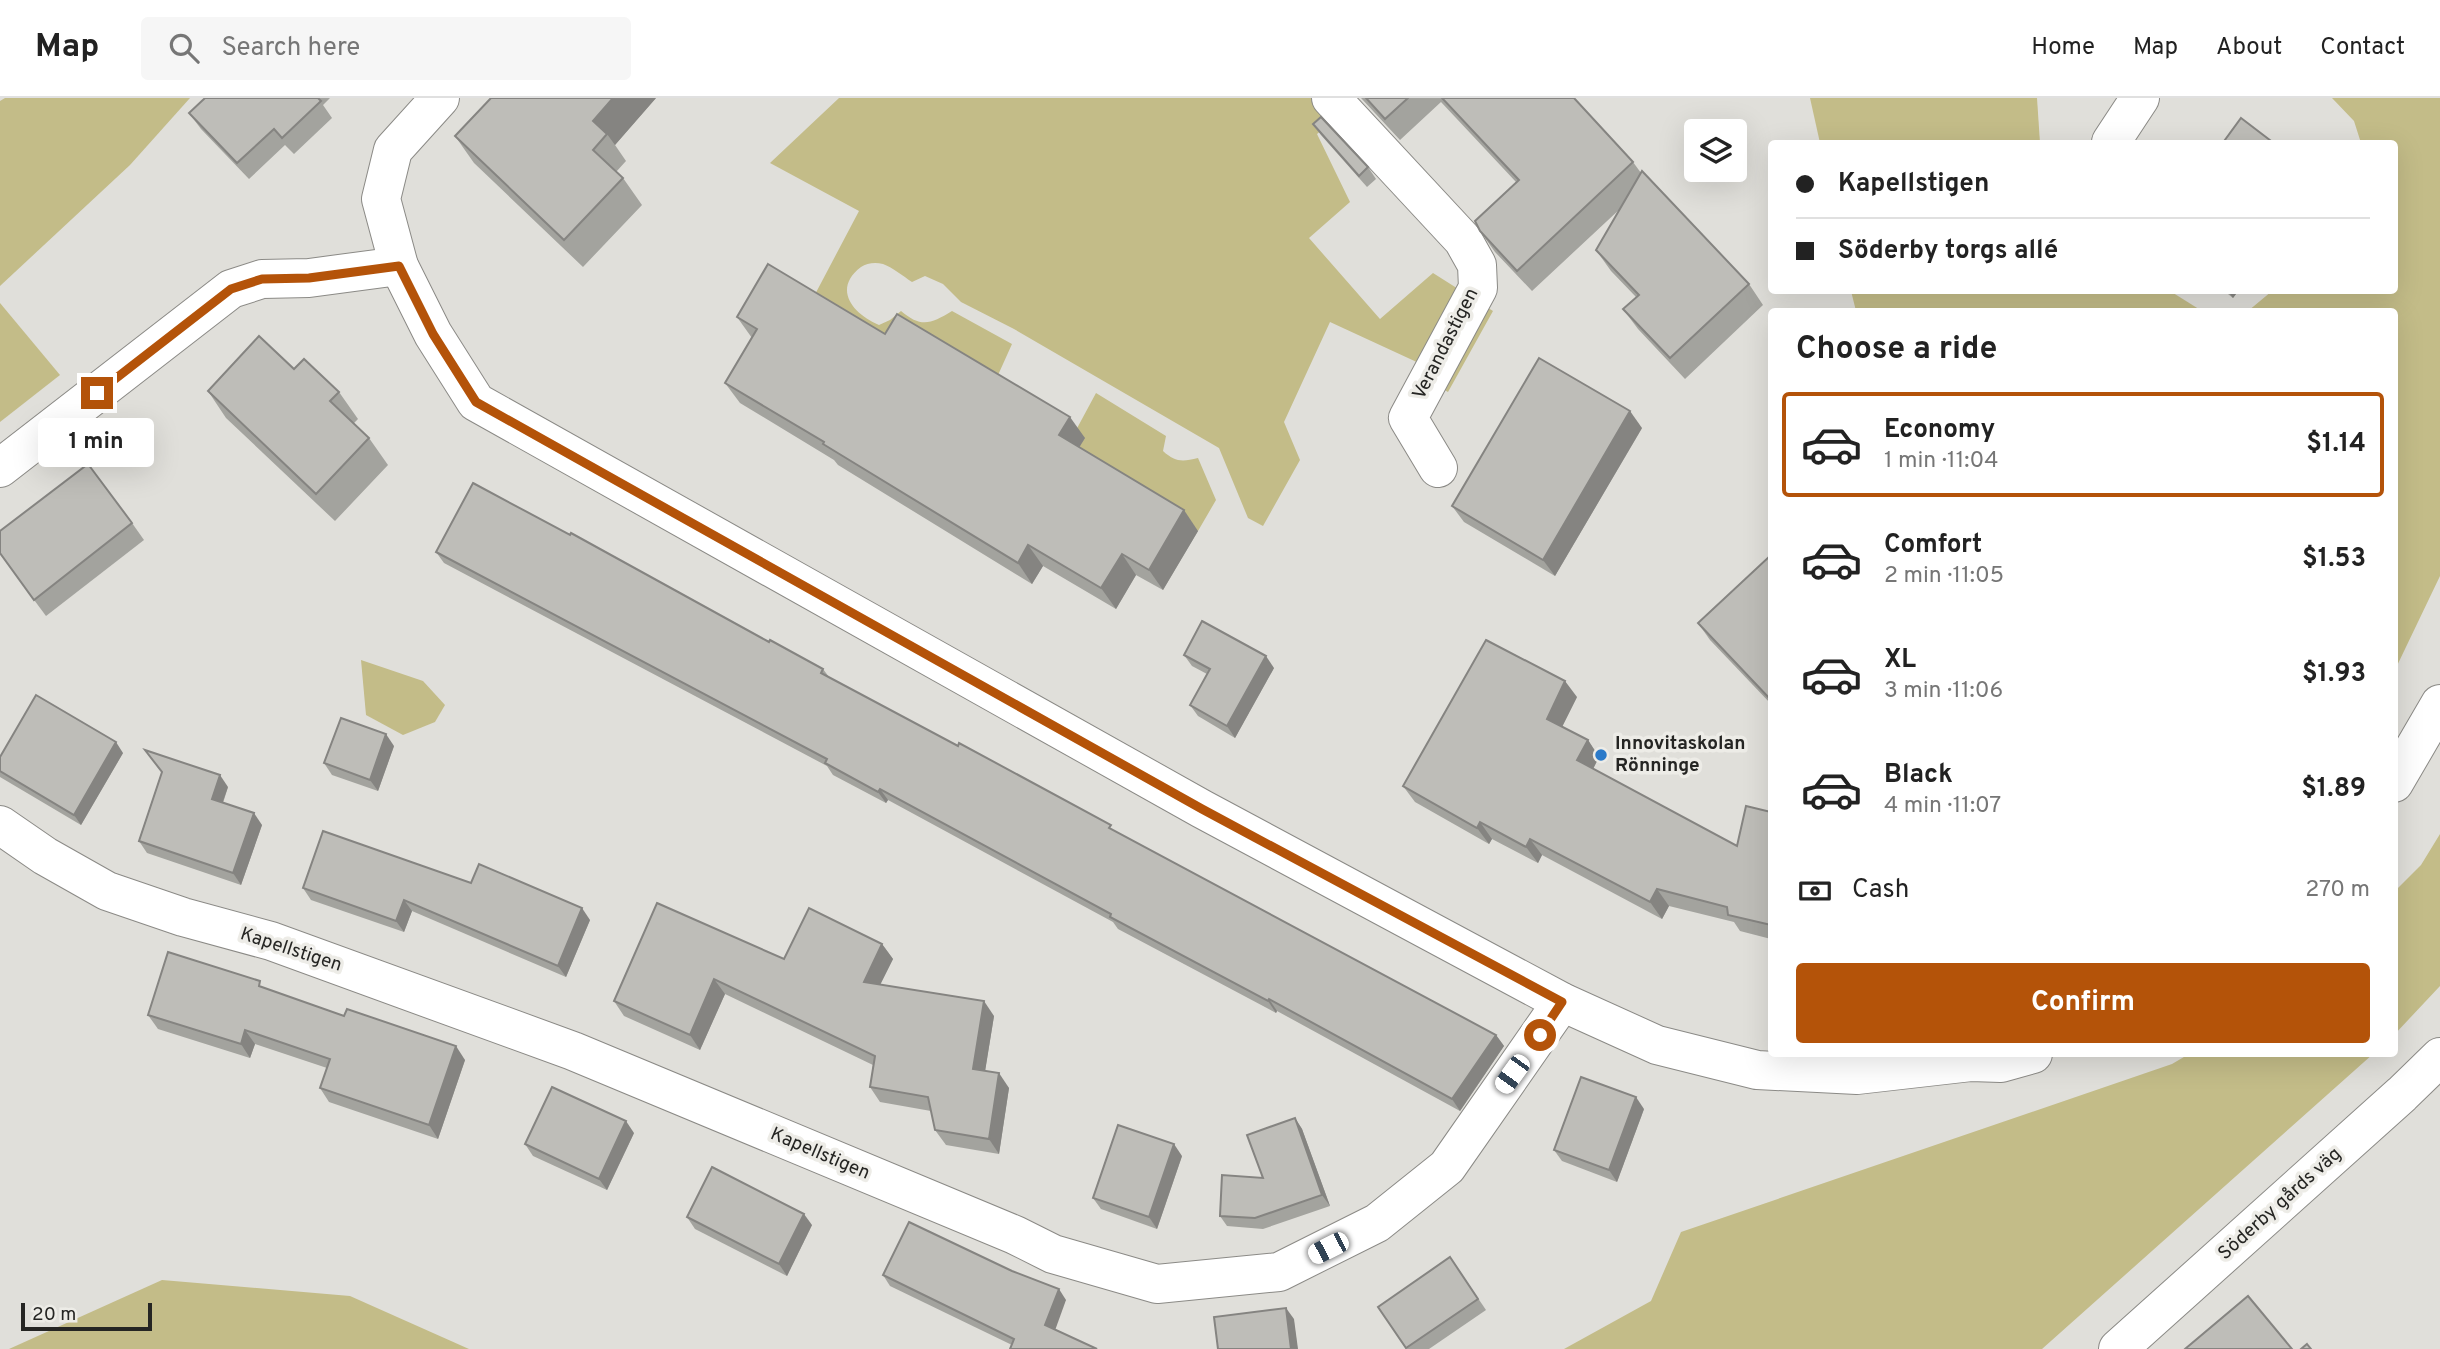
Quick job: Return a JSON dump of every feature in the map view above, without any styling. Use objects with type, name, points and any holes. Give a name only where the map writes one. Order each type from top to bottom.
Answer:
[{"type":"street","points":[[440,98],[393,150],[381,199],[399,266],[433,334],[476,402],[1202,809],[1562,1002],[1657,1045],[1757,1070],[1857,1075],[1971,1062],[2001,1063],[2022,1057]]},
{"type":"street","name":"Verandastigen","points":[[1331,98],[1463,240],[1476,265],[1478,288],[1408,418],[1438,467]]},
{"type":"street","points":[[2111,140],[2140,98]]},
{"type":"street","points":[[0,468],[231,289],[262,279],[309,278],[399,266]]},
{"type":"street","points":[[2398,776],[2440,704]]},
{"type":"street","name":"Kapellstigen","points":[[0,825],[45,856],[107,891],[183,917],[271,941],[573,1051],[1015,1235],[1053,1254],[1157,1284],[1279,1272],[1377,1223],[1447,1167],[1562,1002]]},
{"type":"street","name":"Söderby gårds väg","points":[[2118,1349],[2440,1057]]},
{"type":"shaded area","points":[[5,98],[190,98],[130,165],[0,286],[0,101]]},
{"type":"shaded area","points":[[839,98],[1331,98],[1344,112],[1317,134],[1350,202],[1309,238],[1380,319],[1433,273],[1493,311],[1448,392],[1429,381],[1434,370],[1330,322],[1284,422],[1300,460],[1263,526],[1248,518],[1219,448],[1014,329],[961,302],[943,284],[925,276],[912,282],[886,265],[871,263],[852,275],[847,292],[854,308],[879,325],[901,311],[914,320],[926,322],[952,311],[1012,344],[994,384],[900,355],[811,302],[859,211],[770,163]]},
{"type":"shaded area","points":[[1810,98],[2037,98],[2040,140],[1819,140]]},
{"type":"shaded area","points":[[2332,98],[2440,98],[2440,576],[2398,664],[2398,308],[2252,308],[2268,294],[2398,294],[2398,140],[2360,140],[2354,121]]},
{"type":"shaded area","points":[[1852,294],[2175,294],[2197,308],[1855,308]]},
{"type":"shaded area","points":[[0,303],[60,375],[0,422]]},
{"type":"shaded area","points":[[1096,393],[1166,436],[1163,451],[1171,457],[1183,460],[1198,458],[1216,500],[1198,531],[1074,456],[1075,432]]},
{"type":"shaded area","points":[[361,660],[423,681],[445,705],[435,722],[403,735],[366,715]]},
{"type":"shaded area","points":[[2440,834],[2440,986],[2398,1031],[2398,888],[2421,865]]},
{"type":"shaded area","points":[[2184,1057],[2370,1057],[2042,1349],[1564,1349],[1651,1301],[1681,1232],[2172,1064]]},
{"type":"shaded area","points":[[162,1280],[350,1296],[469,1349],[9,1349]]},
{"type":"building","points":[[205,98],[318,98],[321,101],[282,138],[274,129],[237,163],[189,113]]},
{"type":"building","points":[[491,98],[613,98],[593,121],[607,134],[593,150],[623,178],[564,240],[455,136]]},
{"type":"building","points":[[1366,98],[1408,98],[1385,119]]},
{"type":"building","points":[[1442,98],[1574,98],[1633,162],[1517,271],[1480,231],[1475,221],[1519,180]]},
{"type":"building","points":[[1321,117],[1368,167],[1359,176],[1313,124]]},
{"type":"building","points":[[2241,118],[2270,140],[2225,140]]},
{"type":"building","points":[[1642,171],[1749,284],[1670,358],[1623,309],[1639,295],[1596,250]]},
{"type":"building","points":[[768,264],[885,334],[897,314],[1070,417],[1059,435],[1184,510],[1149,570],[1122,554],[1101,588],[1028,545],[1018,563],[725,383],[757,329],[737,317]]},
{"type":"building","points":[[259,336],[294,369],[304,359],[339,392],[330,401],[369,438],[316,494],[208,391]]},
{"type":"building","points":[[1539,358],[1630,411],[1543,560],[1452,506]]},
{"type":"building","points":[[88,464],[132,523],[34,600],[0,553],[0,531]]},
{"type":"building","points":[[473,483],[570,535],[571,533],[769,642],[770,640],[823,669],[821,673],[958,746],[959,743],[1111,825],[1109,828],[1496,1035],[1452,1099],[1269,999],[1268,1001],[1110,917],[1111,914],[880,789],[878,792],[825,763],[827,759],[436,552]]},
{"type":"building","points":[[1768,558],[1768,697],[1698,623]]},
{"type":"building","points":[[1202,621],[1266,656],[1227,726],[1190,705],[1210,669],[1184,655]]},
{"type":"building","points":[[1486,640],[1565,681],[1547,719],[1588,740],[1577,760],[1737,846],[1746,806],[1768,811],[1768,924],[1728,915],[1727,907],[1657,889],[1650,902],[1530,839],[1526,847],[1480,822],[1477,828],[1403,786]]},
{"type":"building","points":[[36,695],[116,742],[74,815],[0,771],[0,757]]},
{"type":"building","points":[[341,718],[386,734],[370,780],[324,763]]},
{"type":"building","points":[[145,750],[220,775],[212,799],[254,813],[233,873],[139,841],[162,772]]},
{"type":"building","points":[[323,831],[471,883],[479,864],[582,908],[558,966],[404,900],[396,921],[303,888]]},
{"type":"building","points":[[657,903],[784,959],[809,908],[882,944],[864,982],[984,1001],[973,1069],[999,1073],[989,1139],[935,1130],[928,1097],[870,1087],[875,1056],[714,979],[690,1035],[614,1001]]},
{"type":"building","points":[[168,952],[260,981],[259,986],[344,1016],[347,1009],[456,1046],[429,1125],[320,1088],[330,1059],[245,1030],[241,1044],[148,1015]]},
{"type":"building","points":[[1581,1077],[1636,1097],[1609,1170],[1554,1150]]},
{"type":"building","points":[[552,1087],[626,1121],[599,1179],[525,1144]]},
{"type":"building","points":[[1295,1118],[1322,1195],[1255,1218],[1220,1216],[1222,1175],[1263,1178],[1247,1135]]},
{"type":"building","points":[[1118,1125],[1174,1144],[1149,1217],[1093,1198]]},
{"type":"building","points":[[712,1167],[804,1214],[779,1264],[687,1217]]},
{"type":"building","points":[[909,1222],[1012,1271],[1059,1289],[1045,1325],[1097,1349],[1010,1349],[1014,1339],[883,1275]]},
{"type":"building","points":[[1450,1257],[1478,1299],[1406,1348],[1378,1307]]},
{"type":"building","points":[[2248,1296],[2292,1349],[2185,1349]]},
{"type":"building","points":[[1286,1308],[1291,1349],[1218,1349],[1214,1317]]},
{"type":"place","name":"Innovitaskolan Rönninge","points":[[1601,755]]},
{"type":"route","points":[[97,393],[231,289],[262,279],[309,278],[399,266],[433,334],[476,402],[1202,809],[1562,1002],[1540,1035]]}]
